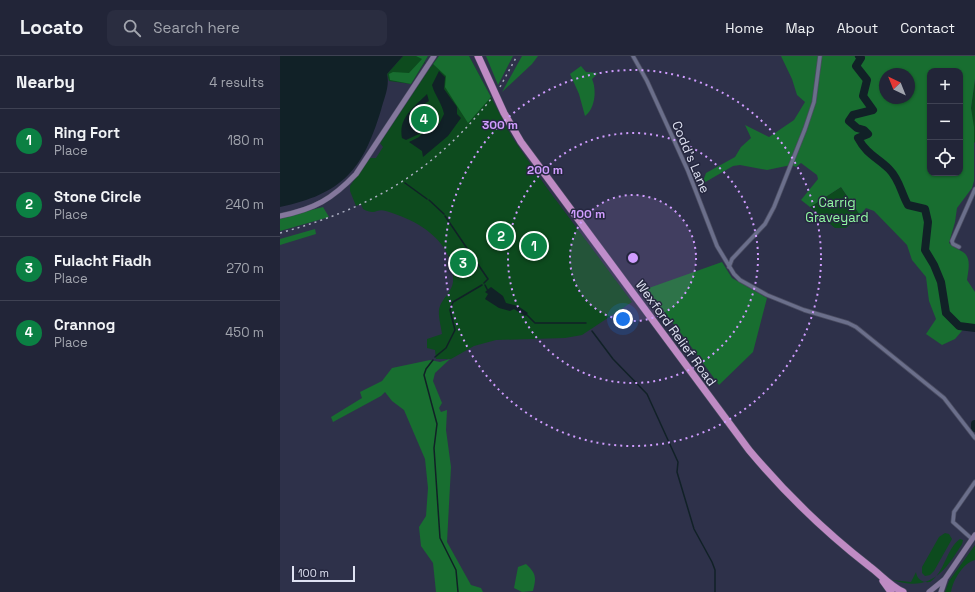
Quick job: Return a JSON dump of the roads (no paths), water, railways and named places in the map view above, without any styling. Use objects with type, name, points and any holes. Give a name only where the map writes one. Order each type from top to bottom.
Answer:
[{"type":"highway","name":"Wexford Relief Road","points":[[478,56],[504,113],[521,142],[749,450],[804,511],[879,574],[903,592]]},
{"type":"highway","name":"Wexford Relief Road","points":[[879,574],[891,592]]},
{"type":"main road","points":[[280,216],[300,212],[327,200],[347,183],[360,168],[434,56]]},
{"type":"main road","points":[[929,592],[945,579],[974,537]]},
{"type":"main road","points":[[941,592],[945,579]]},
{"type":"street","name":"Codd's Lane","points":[[633,56],[647,81],[688,171],[717,246],[729,267],[740,280],[767,295],[804,310],[848,323],[856,328],[944,398],[975,438]]},
{"type":"street","points":[[729,267],[732,259],[765,224],[774,207],[805,129],[814,102],[820,56]]},
{"type":"street","points":[[959,247],[953,244],[952,241],[975,188]]},
{"type":"street","points":[[974,537],[960,531],[953,522],[953,517],[954,512],[975,482]]},
{"type":"waterway","points":[[859,56],[861,58],[856,66],[867,80],[863,96],[873,110],[853,115],[849,121],[857,128],[864,130],[868,134],[858,138],[861,144],[893,173],[908,205],[925,209],[928,222],[925,250],[934,265],[941,282],[946,313],[959,326],[975,328]]},
{"type":"waterway","points":[[405,183],[427,199]]},
{"type":"waterway","points":[[429,200],[444,214]]},
{"type":"waterway","points":[[445,216],[488,279],[484,283]]},
{"type":"waterway","points":[[435,357],[446,348],[455,330],[450,310],[453,302],[482,285]]},
{"type":"waterway","points":[[485,285],[488,291]]},
{"type":"waterway","points":[[526,314],[535,323],[586,323]]},
{"type":"waterway","points":[[592,331],[613,359],[647,394],[678,462],[677,472],[694,529],[715,570],[715,592]]},
{"type":"waterway","points":[[433,360],[426,369],[424,375],[437,424],[434,448],[440,538],[456,570],[458,592]]},
{"type":"railway","points":[[500,87],[517,56]]},
{"type":"railway","points":[[280,233],[343,212],[398,184],[446,148],[469,125],[491,99]]},
{"type":"place","name":"Crannog","points":[[424,119]]},
{"type":"place","name":"Stone Circle","points":[[501,236]]},
{"type":"place","name":"Ring Fort","points":[[534,246]]},
{"type":"place","name":"Fulacht Fiadh","points":[[463,263]]},
{"type":"park label","name":"Carrig Graveyard","points":[[837,210]]}]
